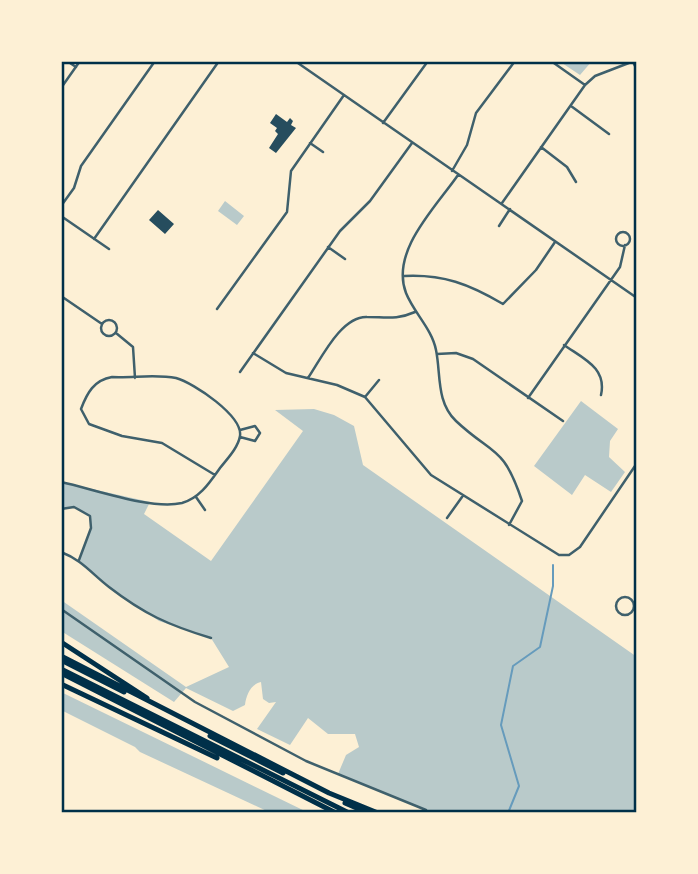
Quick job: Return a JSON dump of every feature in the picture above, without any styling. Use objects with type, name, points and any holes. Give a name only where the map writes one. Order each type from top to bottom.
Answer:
[{"type":"highway","points":[[61,642],[158,706]]},
{"type":"highway","points":[[61,658],[329,793],[378,813]]},
{"type":"highway","points":[[61,658],[310,787],[368,813]]},
{"type":"highway","points":[[61,671],[279,785]]},
{"type":"highway","points":[[61,671],[349,813]]},
{"type":"highway","points":[[61,684],[336,813]]},
{"type":"street","points":[[67,61],[76,67]]},
{"type":"street","points":[[61,88],[80,61]]},
{"type":"street","points":[[61,206],[74,188],[81,166],[155,61]]},
{"type":"street","points":[[94,239],[219,61]]},
{"type":"street","points":[[295,61],[637,298]]},
{"type":"street","points":[[383,123],[428,61]]},
{"type":"street","points":[[452,171],[467,145],[476,113],[515,61]]},
{"type":"street","points":[[551,61],[585,85]]},
{"type":"street","points":[[501,203],[585,85],[595,76],[634,62],[637,70]]},
{"type":"street","points":[[217,309],[287,212],[291,171],[344,95]]},
{"type":"street","points":[[571,106],[609,134]]},
{"type":"street","points":[[310,143],[323,152]]},
{"type":"street","points":[[240,372],[328,247],[351,218],[370,201],[412,144]]},
{"type":"street","points":[[541,148],[567,167],[576,182]]},
{"type":"street","points":[[458,175],[408,247],[403,261],[405,290],[415,312],[429,332],[437,354],[440,386],[449,411],[455,420],[498,451],[516,483],[522,500],[509,525]]},
{"type":"street","points":[[499,226],[510,209]]},
{"type":"street","points":[[61,216],[108,249]]},
{"type":"street","points":[[404,276],[450,278],[467,284],[503,304],[536,270],[555,242]]},
{"type":"street","points":[[528,398],[622,263],[625,245]]},
{"type":"street","points":[[328,247],[345,259]]},
{"type":"street","points":[[61,296],[102,324],[113,321],[117,326],[116,333]]},
{"type":"street","points":[[308,378],[349,322],[365,316],[402,318],[415,312]]},
{"type":"street","points":[[102,324],[101,331],[106,336],[116,333]]},
{"type":"street","points":[[116,333],[133,347],[135,378]]},
{"type":"street","points":[[564,345],[600,371],[604,382],[601,395]]},
{"type":"street","points":[[253,353],[286,373],[337,385],[365,397],[421,466],[462,497],[559,555],[569,555],[580,547],[637,463]]},
{"type":"street","points":[[437,354],[464,355],[563,422]]},
{"type":"street","points":[[61,482],[150,502],[175,504],[196,497],[215,475],[240,434],[253,426],[260,433],[254,441],[240,434],[230,412],[186,382],[175,378],[103,379],[93,386],[85,399],[81,409],[83,417],[96,428],[162,443],[215,475]]},
{"type":"street","points":[[365,397],[379,380]]},
{"type":"street","points":[[196,497],[205,510]]},
{"type":"street","points":[[447,518],[462,497]]},
{"type":"street","points":[[61,509],[74,507],[90,516],[91,528],[79,560]]},
{"type":"street","points":[[61,552],[79,560],[106,585],[159,621],[211,638]]},
{"type":"street","points":[[629,598],[633,604],[631,611],[625,614],[618,612],[618,600],[629,598]]},
{"type":"street","points":[[61,610],[195,702],[306,761],[426,810]]},
{"type":"street","points":[[631,611],[637,616]]},
{"type":"shaded area","points":[[559,61],[592,61],[580,75]]},
{"type":"shaded area","points":[[225,201],[244,216],[237,225],[218,211]]},
{"type":"shaded area","points":[[581,401],[618,429],[610,441],[609,457],[625,472],[611,492],[585,475],[572,495],[534,466]]},
{"type":"shaded area","points":[[314,409],[334,415],[354,426],[363,465],[637,657],[637,813],[432,813],[338,774],[346,755],[359,747],[355,734],[328,734],[308,718],[290,745],[257,729],[276,702],[269,703],[263,699],[261,682],[250,690],[245,705],[233,711],[186,688],[174,702],[61,631],[61,600],[186,687],[229,667],[211,638],[159,621],[106,585],[79,560],[91,528],[90,516],[74,507],[61,509],[61,482],[150,502],[144,514],[211,561],[303,431],[275,410]]},
{"type":"shaded area","points":[[61,692],[309,813],[271,813],[140,752],[61,710]]},
{"type":"building","points":[[276,114],[287,122],[290,118],[293,121],[291,125],[296,128],[276,153],[269,148],[278,134],[275,131],[277,128],[270,123]]},
{"type":"building","points":[[158,210],[174,224],[165,234],[149,220]]},
{"type":"waterway","points":[[508,813],[519,786],[501,725],[513,666],[540,647],[553,586],[553,565]]}]
